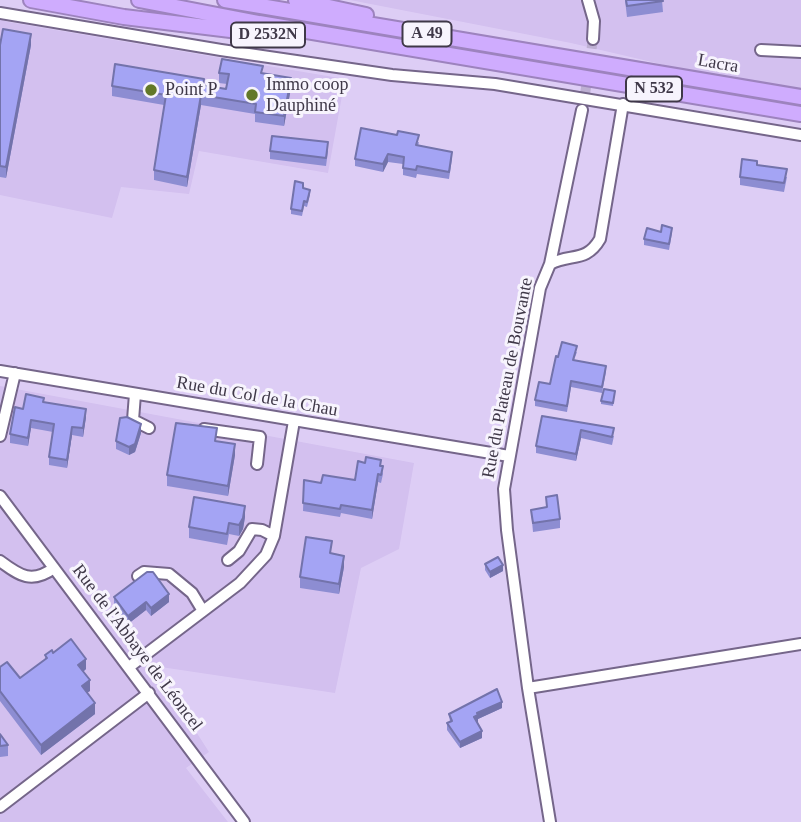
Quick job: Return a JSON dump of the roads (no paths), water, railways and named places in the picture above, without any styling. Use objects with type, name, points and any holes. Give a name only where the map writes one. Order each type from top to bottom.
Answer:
[{"type":"highway","name":"D 2532N","points":[[31,0],[124,17],[507,63]]},
{"type":"highway","name":"A 49","points":[[139,0],[259,23],[507,63]]},
{"type":"highway","name":"A 49","points":[[225,0],[628,68]]},
{"type":"highway","name":"D 2532N","points":[[296,0],[628,68]]},
{"type":"highway","name":"N 532","points":[[507,63],[801,114]]},
{"type":"highway","name":"Lacra","points":[[628,68],[801,97]]},
{"type":"street","points":[[588,0],[594,21],[593,39]]},
{"type":"street","points":[[0,13],[391,75],[495,84],[801,135]]},
{"type":"street","points":[[761,50],[801,52]]},
{"type":"street","points":[[550,264],[559,259],[584,256],[594,249],[600,239],[623,104]]},
{"type":"street","name":"Rue du Plateau de Bouvante","points":[[550,822],[506,530],[504,489],[540,288],[550,264],[582,110]]},
{"type":"street","name":"Rue du Col de la Chau","points":[[0,371],[509,456]]},
{"type":"street","points":[[0,436],[15,373]]},
{"type":"street","points":[[135,394],[133,420],[149,428]]},
{"type":"street","points":[[204,429],[207,406]]},
{"type":"street","points":[[244,435],[250,413]]},
{"type":"street","points":[[129,667],[250,575],[266,555],[274,536],[294,421]]},
{"type":"street","points":[[191,428],[260,437],[257,464]]},
{"type":"street","name":"Rue de l'Abbaye de Léoncel","points":[[0,496],[244,822]]},
{"type":"street","points":[[228,559],[239,551],[252,529],[274,536]]},
{"type":"street","points":[[0,561],[14,572],[30,578],[43,576],[54,568]]},
{"type":"street","points":[[138,576],[144,572],[169,575],[192,593],[203,611]]},
{"type":"street","points":[[528,688],[801,644]]},
{"type":"street","points":[[0,807],[149,693]]},
{"type":"tunnel","points":[[583,108],[593,39]]},
{"type":"place","name":"Point P","points":[[151,90]]},
{"type":"place","name":"Immo coop Dauphiné","points":[[252,95]]}]
